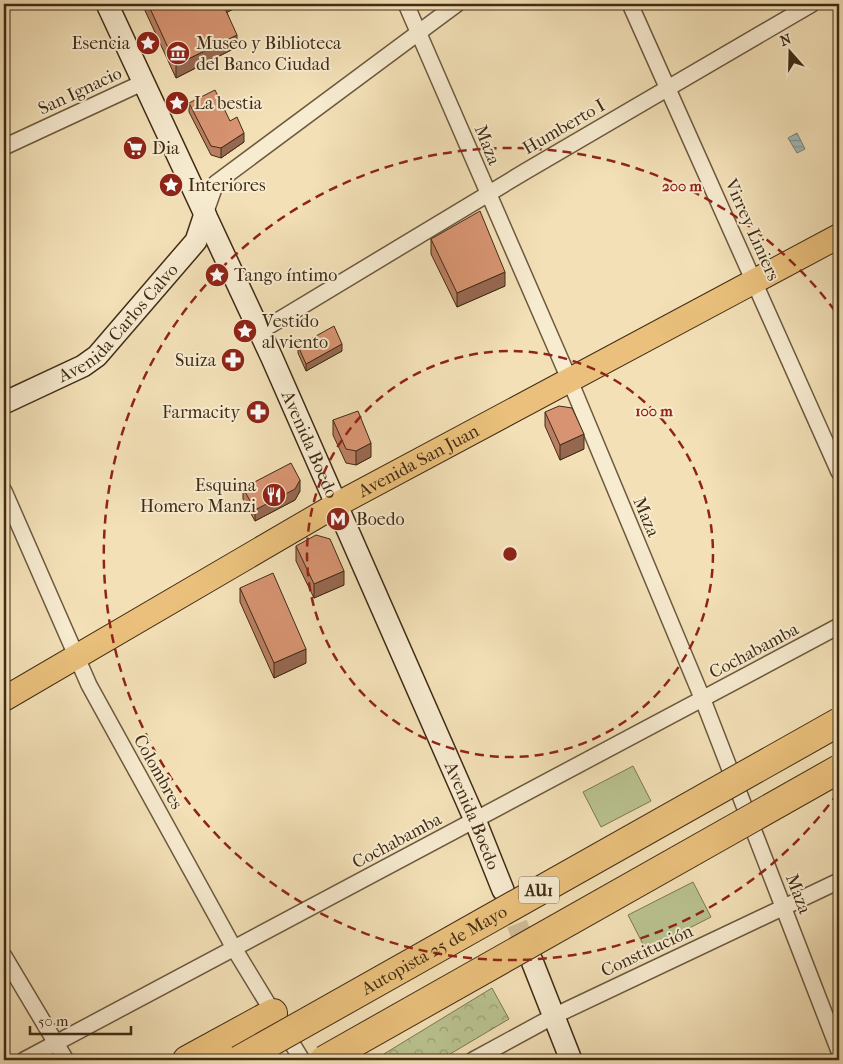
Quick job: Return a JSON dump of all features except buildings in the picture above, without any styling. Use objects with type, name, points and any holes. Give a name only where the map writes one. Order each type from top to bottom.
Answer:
[{"type":"highway","name":"Autopista 25 de Mayo","points":[[239,1060],[839,722]]},
{"type":"highway","name":"AU1","points":[[324,1060],[839,769]]},
{"type":"highway","points":[[187,1060],[273,1013]]},
{"type":"main road","name":"Avenida Boedo","points":[[108,4],[259,332],[475,820],[503,890]]},
{"type":"main road","name":"Avenida Carlos Calvo","points":[[4,403],[83,366],[97,356],[196,241],[205,214]]},
{"type":"main road","name":"Avenida San Juan","points":[[4,700],[336,505],[839,236]]},
{"type":"main road","points":[[532,961],[571,1060]]},
{"type":"street","name":"Maza","points":[[406,4],[570,381],[703,700],[839,1051]]},
{"type":"street","points":[[205,214],[216,183],[457,4]]},
{"type":"street","name":"Virrey Liniers","points":[[630,4],[839,472]]},
{"type":"street","name":"Humberto I","points":[[259,332],[812,4]]},
{"type":"street","name":"San Ignacio","points":[[4,147],[144,82]]},
{"type":"street","name":"Colombres","points":[[4,491],[97,701],[235,950],[302,1060]]},
{"type":"street","name":"Cochabamba","points":[[24,1060],[235,950],[839,626]]},
{"type":"street","name":"Constitución","points":[[473,1060],[554,1016],[839,882]]},
{"type":"street","points":[[4,956],[66,1060]]},
{"type":"green space","points":[[633,766],[651,801],[601,827],[583,792]]},
{"type":"green space","points":[[693,882],[711,917],[646,950],[628,915]]},
{"type":"green space","points":[[492,988],[509,1019],[440,1060],[374,1060]]},
{"type":"water","points":[[797,133],[805,149],[797,153],[788,138]]},
{"type":"tunnel","points":[[505,894],[531,959]]},
{"type":"place","name":"Esencia","points":[[148,43]]},
{"type":"place","name":"Museo y Biblioteca del Banco Ciudad","points":[[178,53]]},
{"type":"place","name":"La bestia","points":[[177,103]]},
{"type":"place","name":"Dia","points":[[135,148]]},
{"type":"place","name":"Interiores","points":[[171,185]]},
{"type":"place","name":"Tango íntimo","points":[[217,275]]},
{"type":"place","name":"Vestido al viento","points":[[245,331]]},
{"type":"place","name":"Suiza","points":[[233,360]]},
{"type":"place","name":"Farmacity","points":[[258,412]]},
{"type":"place","name":"Esquina Homero Manzi","points":[[274,495]]},
{"type":"place","name":"Boedo","points":[[338,519]]}]
